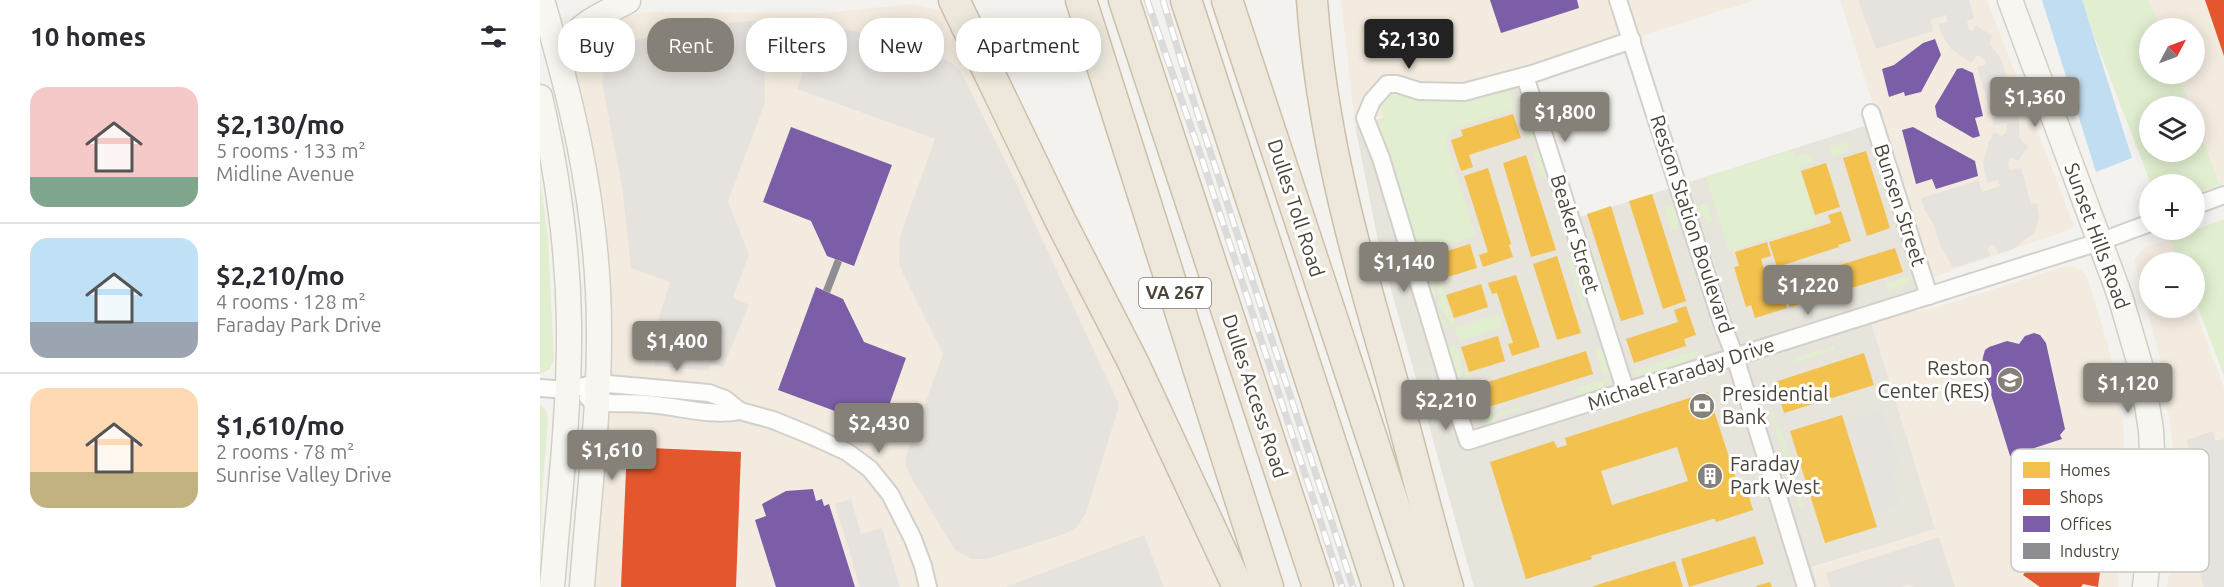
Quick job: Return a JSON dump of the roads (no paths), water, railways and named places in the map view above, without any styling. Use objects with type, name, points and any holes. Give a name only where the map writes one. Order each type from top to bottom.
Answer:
[{"type":"highway","points":[[954,0],[1060,220],[1133,362],[1239,587]]},
{"type":"highway","name":"VA 267","points":[[1081,0],[1268,587]]},
{"type":"highway","name":"Dulles Access Road","points":[[1124,0],[1318,587]]},
{"type":"highway","points":[[1186,0],[1378,587]]},
{"type":"highway","name":"Dulles Toll Road","points":[[1227,0],[1421,587]]},
{"type":"highway","points":[[1312,0],[1318,68],[1336,177],[1363,284],[1448,587]]},
{"type":"main road","points":[[582,587],[597,393],[598,292],[588,187],[578,132],[543,8],[631,0]]},
{"type":"main road","points":[[563,73],[565,52],[574,35],[595,19],[631,0]]},
{"type":"main road","name":"Sunset Hills Road","points":[[2010,0],[2133,334],[2141,368],[2152,449]]},
{"type":"main road","points":[[540,97],[552,154],[565,253],[569,322],[567,390],[552,587]]},
{"type":"main road","name":"Sunset Hills Road","points":[[2145,587],[2146,572]]},
{"type":"street","name":"Reston Station Boulevard","points":[[1618,0],[1722,322],[1736,357],[1806,587]]},
{"type":"street","points":[[1525,76],[1632,40]]},
{"type":"street","name":"Michael Faraday Drive","points":[[1525,76],[1464,92],[1419,91],[1397,84],[1387,84],[1372,101],[1365,118],[1382,158],[1456,409],[1468,441],[2099,242],[2139,227]]},
{"type":"street","name":"Beaker Street","points":[[1525,76],[1626,392]]},
{"type":"street","name":"Bunsen Street","points":[[1871,113],[1929,296]]},
{"type":"street","points":[[2205,202],[2224,195]]},
{"type":"street","points":[[540,388],[597,393],[709,393],[725,399],[740,411],[773,420],[847,452],[870,469],[890,494],[914,539],[928,587]]},
{"type":"water","points":[[2042,0],[2082,0],[2132,158],[2096,172]]},
{"type":"railway","points":[[1147,0],[1203,162],[1342,587]]},
{"type":"railway","points":[[1163,0],[1189,87],[1353,587]]},
{"type":"place","name":"Reston Center (RES)","points":[[2010,380]]},
{"type":"place","name":"Presidential Bank","points":[[1702,406]]},
{"type":"place","name":"Faraday Park West","points":[[1710,476]]}]
